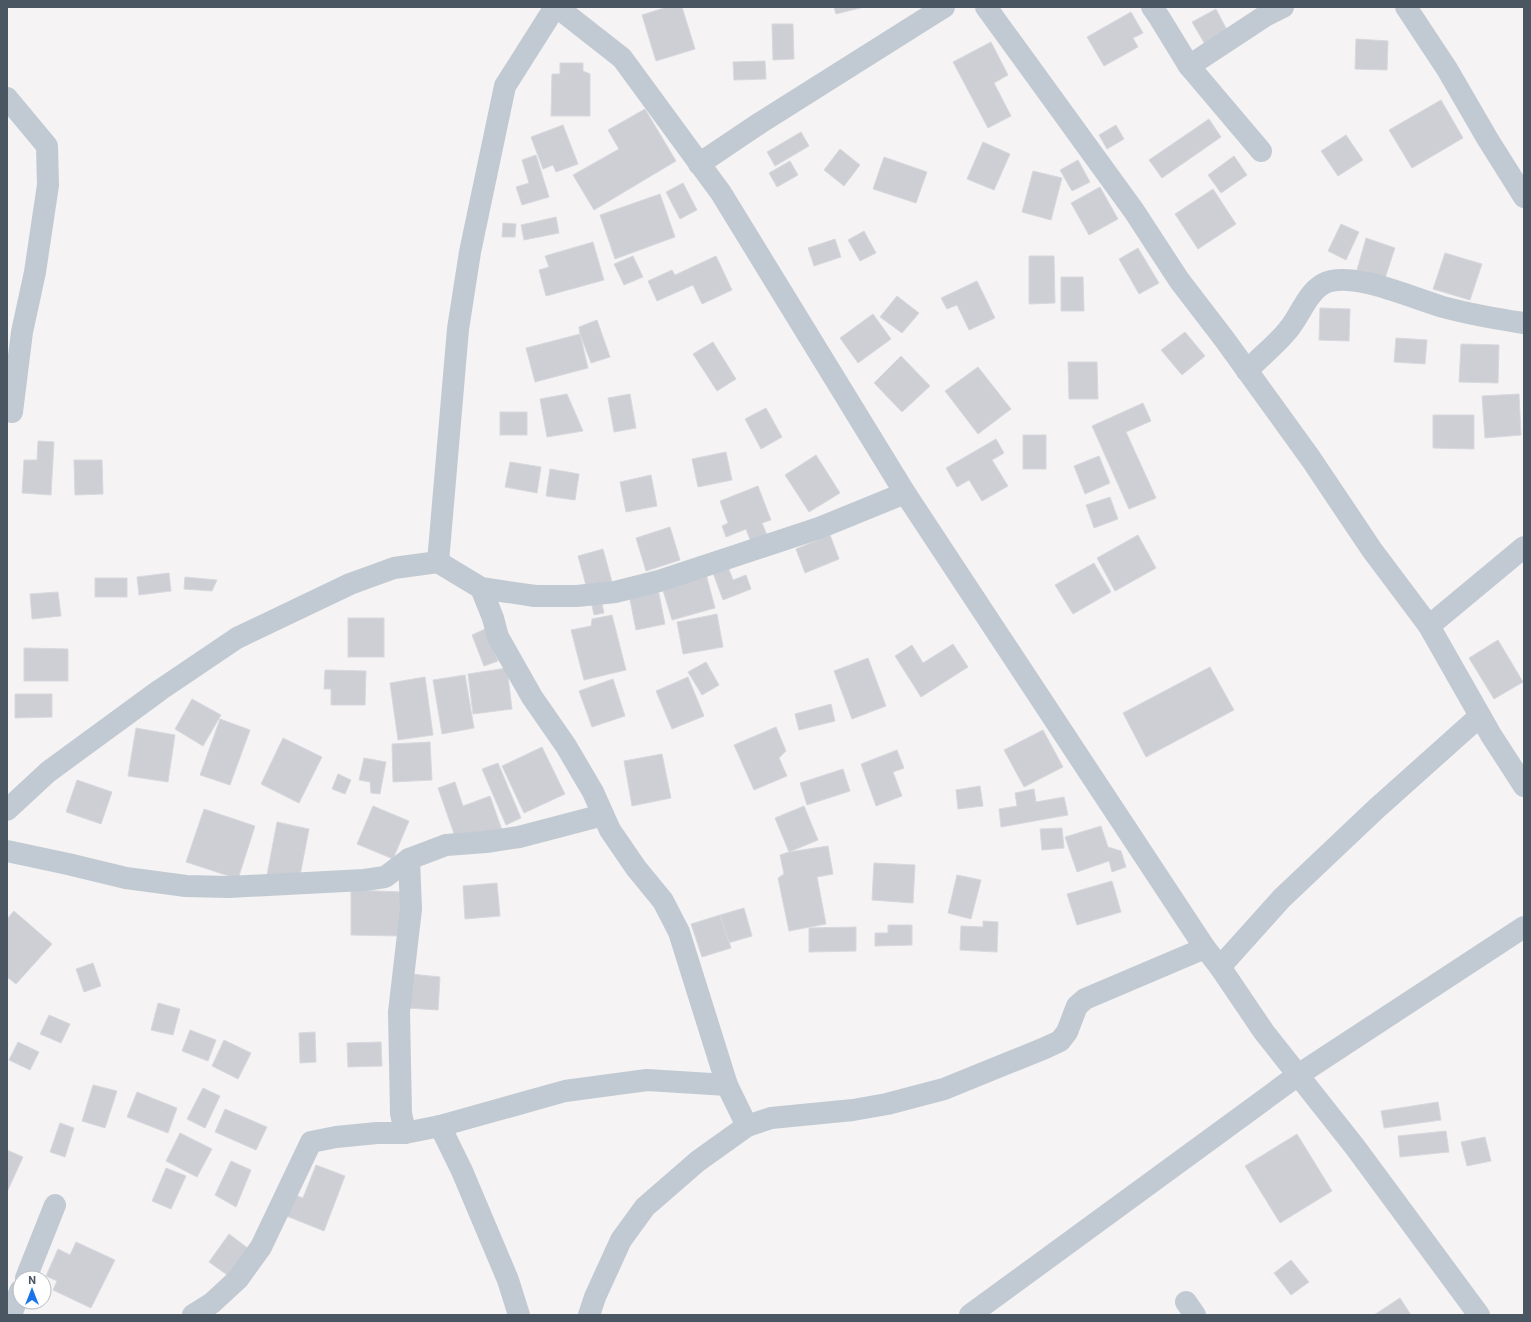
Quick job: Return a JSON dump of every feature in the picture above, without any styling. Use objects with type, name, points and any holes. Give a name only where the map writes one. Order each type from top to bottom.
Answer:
[{"type":"street","points":[[438,562],[458,329],[470,252],[505,86],[556,7],[622,58],[721,193],[906,493],[1205,948],[1220,967],[1264,1032],[1355,1147],[1479,1315]]},
{"type":"street","points":[[699,164],[760,123],[944,7]]},
{"type":"street","points":[[986,7],[1134,211],[1179,280],[1312,459],[1372,550],[1429,626],[1480,716],[1524,786]]},
{"type":"street","points":[[1152,7],[1189,66],[1261,151]]},
{"type":"street","points":[[1189,66],[1265,16],[1283,7]]},
{"type":"street","points":[[1406,7],[1447,69],[1487,138],[1524,197]]},
{"type":"street","points":[[7,98],[47,146],[48,185],[35,272],[22,332],[12,412]]},
{"type":"street","points":[[1247,371],[1289,330],[1315,291],[1323,284],[1336,280],[1354,281],[1377,286],[1444,307],[1524,323]]},
{"type":"street","points":[[7,810],[48,772],[160,690],[237,638],[350,584],[394,568],[438,562],[481,588],[535,596],[577,596],[615,592],[659,580],[819,528],[906,493]]},
{"type":"street","points":[[1429,626],[1524,547]]},
{"type":"street","points":[[481,588],[493,618],[498,637],[532,697],[566,746],[589,785],[610,830],[636,868],[663,901],[679,932],[727,1085],[747,1126]]},
{"type":"street","points":[[1220,967],[1282,898],[1376,809],[1480,716]]},
{"type":"street","points":[[7,851],[126,878],[186,886],[229,887],[364,880],[384,877],[409,859],[446,845],[486,842],[519,837],[603,815]]},
{"type":"street","points":[[405,1133],[401,1113],[399,1012],[410,909],[409,859]]},
{"type":"street","points":[[970,1315],[1298,1075],[1524,927]]},
{"type":"street","points":[[589,1315],[595,1297],[621,1240],[646,1207],[698,1161],[747,1126],[771,1118],[852,1110],[888,1104],[944,1089],[1060,1041],[1067,1032],[1077,1006],[1085,999],[1205,948]]},
{"type":"street","points":[[193,1315],[212,1302],[238,1279],[261,1247],[311,1142],[336,1136],[377,1133],[405,1133],[440,1126],[565,1091],[647,1080],[727,1085]]},
{"type":"street","points":[[440,1126],[462,1171],[508,1280],[518,1315]]},
{"type":"street","points":[[26,1270],[55,1205]]},
{"type":"building","points":[[667,7],[682,7],[695,49],[656,61],[642,15]]},
{"type":"building","points":[[834,7],[864,7],[836,14]]},
{"type":"building","points":[[1216,9],[1229,34],[1206,46],[1192,22]]},
{"type":"building","points":[[1131,12],[1143,33],[1133,38],[1138,47],[1104,66],[1087,37]]},
{"type":"building","points":[[772,24],[793,24],[794,59],[773,60]]},
{"type":"building","points":[[1356,39],[1388,41],[1387,70],[1355,69]]},
{"type":"building","points":[[991,42],[1008,75],[994,83],[1011,116],[988,128],[953,62]]},
{"type":"building","points":[[765,61],[766,79],[734,80],[733,62]]},
{"type":"building","points":[[560,63],[583,63],[583,71],[590,74],[590,116],[551,116],[552,74],[560,74]]},
{"type":"building","points":[[1441,100],[1463,138],[1412,168],[1389,130]]},
{"type":"building","points":[[645,109],[676,161],[594,210],[573,175],[619,149],[608,130]]},
{"type":"building","points":[[1209,119],[1221,137],[1162,178],[1149,160]]},
{"type":"building","points":[[563,125],[578,164],[556,172],[553,165],[543,169],[531,137]]},
{"type":"building","points":[[1116,125],[1124,139],[1107,149],[1099,135]]},
{"type":"building","points":[[801,132],[809,146],[775,166],[767,152]]},
{"type":"building","points":[[1346,135],[1363,160],[1338,176],[1321,151]]},
{"type":"building","points":[[983,142],[1010,154],[994,190],[967,179]]},
{"type":"building","points":[[840,149],[860,165],[844,186],[824,170]]},
{"type":"building","points":[[536,155],[549,197],[522,205],[516,187],[529,183],[522,160]]},
{"type":"building","points":[[1234,156],[1247,175],[1221,193],[1208,175]]},
{"type":"building","points":[[884,157],[927,172],[916,203],[873,189]]},
{"type":"building","points":[[1078,160],[1090,182],[1072,191],[1060,170]]},
{"type":"building","points":[[790,161],[798,175],[777,187],[769,173]]},
{"type":"building","points":[[1033,171],[1062,178],[1051,220],[1022,212]]},
{"type":"building","points":[[683,183],[697,210],[680,219],[666,192]]},
{"type":"building","points":[[1100,187],[1118,219],[1089,235],[1071,203]]},
{"type":"building","points":[[1213,189],[1236,224],[1198,249],[1175,214]]},
{"type":"building","points":[[660,194],[675,237],[615,259],[600,215]]},
{"type":"building","points":[[556,217],[559,233],[524,240],[521,225]]},
{"type":"building","points":[[503,223],[516,224],[515,237],[502,237]]},
{"type":"building","points":[[1341,224],[1359,232],[1346,260],[1328,251]]},
{"type":"building","points":[[864,231],[876,253],[860,261],[848,240]]},
{"type":"building","points":[[1366,238],[1395,248],[1385,278],[1357,270]]},
{"type":"building","points":[[835,239],[841,257],[814,266],[808,248]]},
{"type":"building","points":[[593,242],[604,280],[546,296],[539,270],[549,267],[545,256]]},
{"type":"building","points":[[1138,248],[1159,283],[1139,294],[1119,259]]},
{"type":"building","points":[[1445,253],[1482,264],[1470,300],[1433,289]]},
{"type":"building","points":[[633,256],[643,277],[624,285],[614,264]]},
{"type":"building","points":[[716,256],[732,290],[702,304],[693,285],[657,301],[648,281],[672,270],[675,275]]},
{"type":"building","points":[[1029,256],[1054,256],[1055,303],[1029,304]]},
{"type":"building","points":[[1061,277],[1083,277],[1084,311],[1061,311]]},
{"type":"building","points":[[977,281],[995,318],[969,330],[957,305],[947,309],[941,298]]},
{"type":"building","points":[[897,296],[919,313],[902,333],[880,317]]},
{"type":"building","points":[[1320,308],[1350,309],[1349,341],[1319,340]]},
{"type":"building","points":[[873,314],[891,339],[858,363],[840,338]]},
{"type":"building","points":[[597,320],[610,357],[591,363],[580,334],[579,327]]},
{"type":"building","points":[[1185,332],[1205,356],[1182,375],[1161,350]]},
{"type":"building","points":[[580,334],[588,368],[535,382],[526,348]]},
{"type":"building","points":[[1396,338],[1427,340],[1425,364],[1394,362]]},
{"type":"building","points":[[713,342],[736,379],[717,391],[693,354]]},
{"type":"building","points":[[1461,344],[1499,345],[1498,383],[1459,382]]},
{"type":"building","points":[[901,356],[930,386],[902,412],[874,383]]},
{"type":"building","points":[[1068,362],[1097,362],[1098,399],[1069,399]]},
{"type":"building","points":[[978,367],[1011,409],[978,434],[945,391]]},
{"type":"building","points":[[567,394],[583,431],[547,437],[540,399]]},
{"type":"building","points":[[630,394],[636,428],[614,432],[608,398]]},
{"type":"building","points":[[1519,394],[1521,435],[1485,438],[1482,396]]},
{"type":"building","points":[[1143,403],[1151,421],[1126,432],[1156,498],[1129,509],[1092,426]]},
{"type":"building","points":[[766,408],[782,437],[761,449],[745,419]]},
{"type":"building","points":[[500,412],[527,412],[527,435],[500,435]]},
{"type":"building","points":[[1433,415],[1474,415],[1474,449],[1433,448]]},
{"type":"building","points":[[1023,435],[1046,435],[1046,469],[1023,469]]},
{"type":"building","points":[[996,439],[1004,453],[992,460],[1008,486],[982,501],[969,480],[957,487],[946,468]]},
{"type":"building","points":[[38,441],[54,442],[51,495],[22,493],[24,460],[37,460]]},
{"type":"building","points":[[726,452],[732,480],[698,487],[692,459]]},
{"type":"building","points":[[816,455],[840,493],[809,512],[785,475]]},
{"type":"building","points":[[1099,456],[1110,483],[1085,494],[1074,466]]},
{"type":"building","points":[[74,460],[102,460],[103,494],[75,495]]},
{"type":"building","points":[[510,462],[541,467],[537,493],[505,487]]},
{"type":"building","points":[[550,469],[579,474],[575,500],[546,496]]},
{"type":"building","points":[[651,475],[657,506],[626,512],[620,482]]},
{"type":"building","points":[[758,486],[771,520],[762,523],[767,535],[751,542],[746,529],[726,537],[722,526],[728,523],[720,501]]},
{"type":"building","points":[[1110,497],[1118,519],[1094,528],[1086,505]]},
{"type":"building","points":[[670,527],[680,560],[646,571],[636,538]]},
{"type":"building","points":[[830,535],[839,559],[805,573],[796,549]]},
{"type":"building","points":[[1138,535],[1156,568],[1115,591],[1097,558]]},
{"type":"building","points":[[603,549],[612,582],[587,589],[578,556]]},
{"type":"building","points":[[1094,563],[1111,592],[1073,614],[1055,585]]},
{"type":"building","points":[[728,567],[733,580],[746,575],[751,589],[723,600],[713,573]]},
{"type":"building","points":[[169,573],[171,591],[139,595],[137,577]]},
{"type":"building","points":[[706,574],[715,608],[672,620],[662,587]]},
{"type":"building","points":[[185,577],[217,580],[212,591],[184,589]]},
{"type":"building","points":[[95,578],[127,578],[127,597],[95,597]]},
{"type":"building","points":[[658,589],[665,624],[636,630],[629,595]]},
{"type":"building","points":[[58,592],[61,616],[32,619],[30,594]]},
{"type":"building","points":[[601,599],[604,613],[594,615],[591,601]]},
{"type":"building","points":[[717,614],[723,647],[683,654],[677,622]]},
{"type":"building","points":[[612,615],[626,670],[584,680],[571,630],[591,626],[592,619]]},
{"type":"building","points":[[348,618],[384,618],[384,657],[348,657]]},
{"type":"building","points":[[485,629],[498,661],[484,666],[472,635]]},
{"type":"building","points":[[1498,640],[1523,682],[1494,699],[1469,658]]},
{"type":"building","points":[[953,644],[968,667],[921,697],[895,656],[912,645],[923,663]]},
{"type":"building","points":[[24,648],[68,649],[68,681],[24,681]]},
{"type":"building","points":[[868,658],[886,706],[852,719],[834,671]]},
{"type":"building","points":[[706,662],[719,685],[702,695],[688,672]]},
{"type":"building","points":[[1210,667],[1234,710],[1146,757],[1123,713]]},
{"type":"building","points":[[507,668],[512,709],[473,714],[468,674]]},
{"type":"building","points":[[325,670],[366,671],[365,705],[331,705],[331,689],[324,689]]},
{"type":"building","points":[[465,675],[474,728],[442,734],[433,680]]},
{"type":"building","points":[[425,677],[433,735],[398,740],[390,683]]},
{"type":"building","points":[[688,677],[704,716],[672,729],[656,691]]},
{"type":"building","points":[[613,679],[625,716],[592,727],[579,691]]},
{"type":"building","points":[[15,694],[52,694],[52,717],[15,718]]},
{"type":"building","points":[[192,699],[221,715],[203,746],[175,729]]},
{"type":"building","points":[[831,704],[835,721],[799,730],[795,714]]},
{"type":"building","points":[[220,719],[250,730],[230,785],[200,775]]},
{"type":"building","points":[[776,727],[786,751],[779,758],[787,776],[754,790],[734,745]]},
{"type":"building","points":[[136,728],[175,735],[168,782],[128,776]]},
{"type":"building","points":[[1043,730],[1063,767],[1024,787],[1004,750]]},
{"type":"building","points":[[283,738],[322,757],[299,803],[261,784]]},
{"type":"building","points":[[430,742],[432,780],[393,782],[392,744]]},
{"type":"building","points":[[542,747],[565,794],[524,813],[502,766]]},
{"type":"building","points":[[897,750],[904,768],[893,772],[902,796],[876,806],[861,764]]},
{"type":"building","points":[[662,754],[671,798],[632,806],[624,761]]},
{"type":"building","points":[[364,758],[386,762],[380,794],[371,793],[370,782],[359,780]]},
{"type":"building","points":[[498,763],[521,818],[506,825],[482,769]]},
{"type":"building","points":[[843,769],[850,791],[807,805],[800,783]]},
{"type":"building","points":[[338,774],[351,780],[345,794],[332,789]]},
{"type":"building","points":[[77,780],[112,792],[101,824],[66,812]]},
{"type":"building","points":[[455,782],[463,806],[490,796],[502,830],[458,845],[438,788]]},
{"type":"building","points":[[980,786],[983,806],[958,809],[956,790]]},
{"type":"building","points":[[1034,789],[1036,802],[1064,797],[1068,815],[1001,827],[999,809],[1017,806],[1015,793]]},
{"type":"building","points":[[373,806],[409,821],[393,859],[357,844]]},
{"type":"building","points":[[804,806],[818,840],[789,852],[775,818]]},
{"type":"building","points":[[204,809],[255,826],[238,879],[186,862]]},
{"type":"building","points":[[277,822],[309,829],[299,881],[267,875]]},
{"type":"building","points":[[1101,826],[1108,847],[1121,851],[1126,867],[1112,872],[1109,861],[1077,872],[1065,837]]},
{"type":"building","points":[[1062,828],[1064,848],[1042,850],[1040,829]]},
{"type":"building","points":[[828,846],[833,874],[817,877],[826,924],[789,931],[778,878],[784,874],[780,855],[789,852]]},
{"type":"building","points":[[874,863],[915,865],[913,903],[872,900]]},
{"type":"building","points":[[957,875],[981,880],[971,919],[948,913]]},
{"type":"building","points":[[1112,881],[1121,912],[1077,925],[1067,894]]},
{"type":"building","points":[[497,883],[500,916],[465,919],[463,886]]},
{"type":"building","points":[[351,890],[402,892],[401,936],[351,935]]},
{"type":"building","points":[[744,908],[752,936],[728,943],[720,915]]},
{"type":"building","points":[[14,911],[52,944],[16,984],[7,977],[7,919]]},
{"type":"building","points":[[720,915],[731,948],[702,957],[691,924]]},
{"type":"building","points":[[983,921],[998,922],[997,952],[960,950],[961,926],[983,927]]},
{"type":"building","points":[[888,925],[912,925],[912,945],[875,946],[875,933],[888,933]]},
{"type":"building","points":[[856,927],[856,951],[809,952],[809,928]]},
{"type":"building","points":[[93,963],[101,986],[84,992],[76,969]]},
{"type":"building","points":[[411,974],[440,977],[438,1010],[408,1008]]},
{"type":"building","points":[[158,1003],[180,1009],[173,1035],[151,1030]]},
{"type":"building","points":[[49,1015],[70,1024],[61,1043],[40,1034]]},
{"type":"building","points":[[190,1030],[216,1040],[208,1061],[182,1051]]},
{"type":"building","points":[[315,1032],[316,1062],[300,1063],[299,1033]]},
{"type":"building","points":[[224,1040],[251,1053],[238,1079],[212,1066]]},
{"type":"building","points":[[18,1042],[39,1052],[30,1070],[9,1060]]},
{"type":"building","points":[[381,1042],[382,1066],[348,1067],[347,1043]]},
{"type":"building","points":[[93,1085],[117,1091],[105,1128],[82,1121]]},
{"type":"building","points":[[203,1088],[220,1096],[205,1128],[187,1119]]},
{"type":"building","points":[[137,1092],[177,1108],[168,1133],[127,1117]]},
{"type":"building","points":[[1438,1102],[1441,1120],[1384,1128],[1381,1111]]},
{"type":"building","points":[[225,1109],[267,1127],[256,1150],[215,1132]]},
{"type":"building","points":[[60,1123],[74,1128],[65,1157],[50,1152]]},
{"type":"building","points":[[1446,1131],[1449,1152],[1400,1157],[1398,1136]]},
{"type":"building","points":[[180,1133],[212,1149],[197,1177],[166,1161]]},
{"type":"building","points":[[1297,1134],[1332,1191],[1280,1223],[1245,1166]]},
{"type":"building","points":[[1485,1137],[1491,1161],[1467,1166],[1461,1142]]},
{"type":"building","points":[[7,1150],[23,1157],[7,1192]]},
{"type":"building","points":[[231,1161],[251,1170],[236,1207],[215,1195]]},
{"type":"building","points":[[316,1165],[345,1176],[324,1231],[284,1215],[292,1194],[303,1198]]},
{"type":"building","points":[[166,1168],[186,1176],[171,1209],[152,1201]]},
{"type":"building","points":[[229,1234],[249,1249],[230,1277],[209,1262]]},
{"type":"building","points":[[76,1242],[115,1260],[91,1308],[53,1290],[57,1281],[52,1279],[52,1270],[49,1270],[58,1249],[70,1255]]},
{"type":"building","points":[[1291,1260],[1309,1282],[1291,1295],[1274,1273]]},
{"type":"building","points":[[1400,1298],[1411,1315],[1374,1315]]}]
